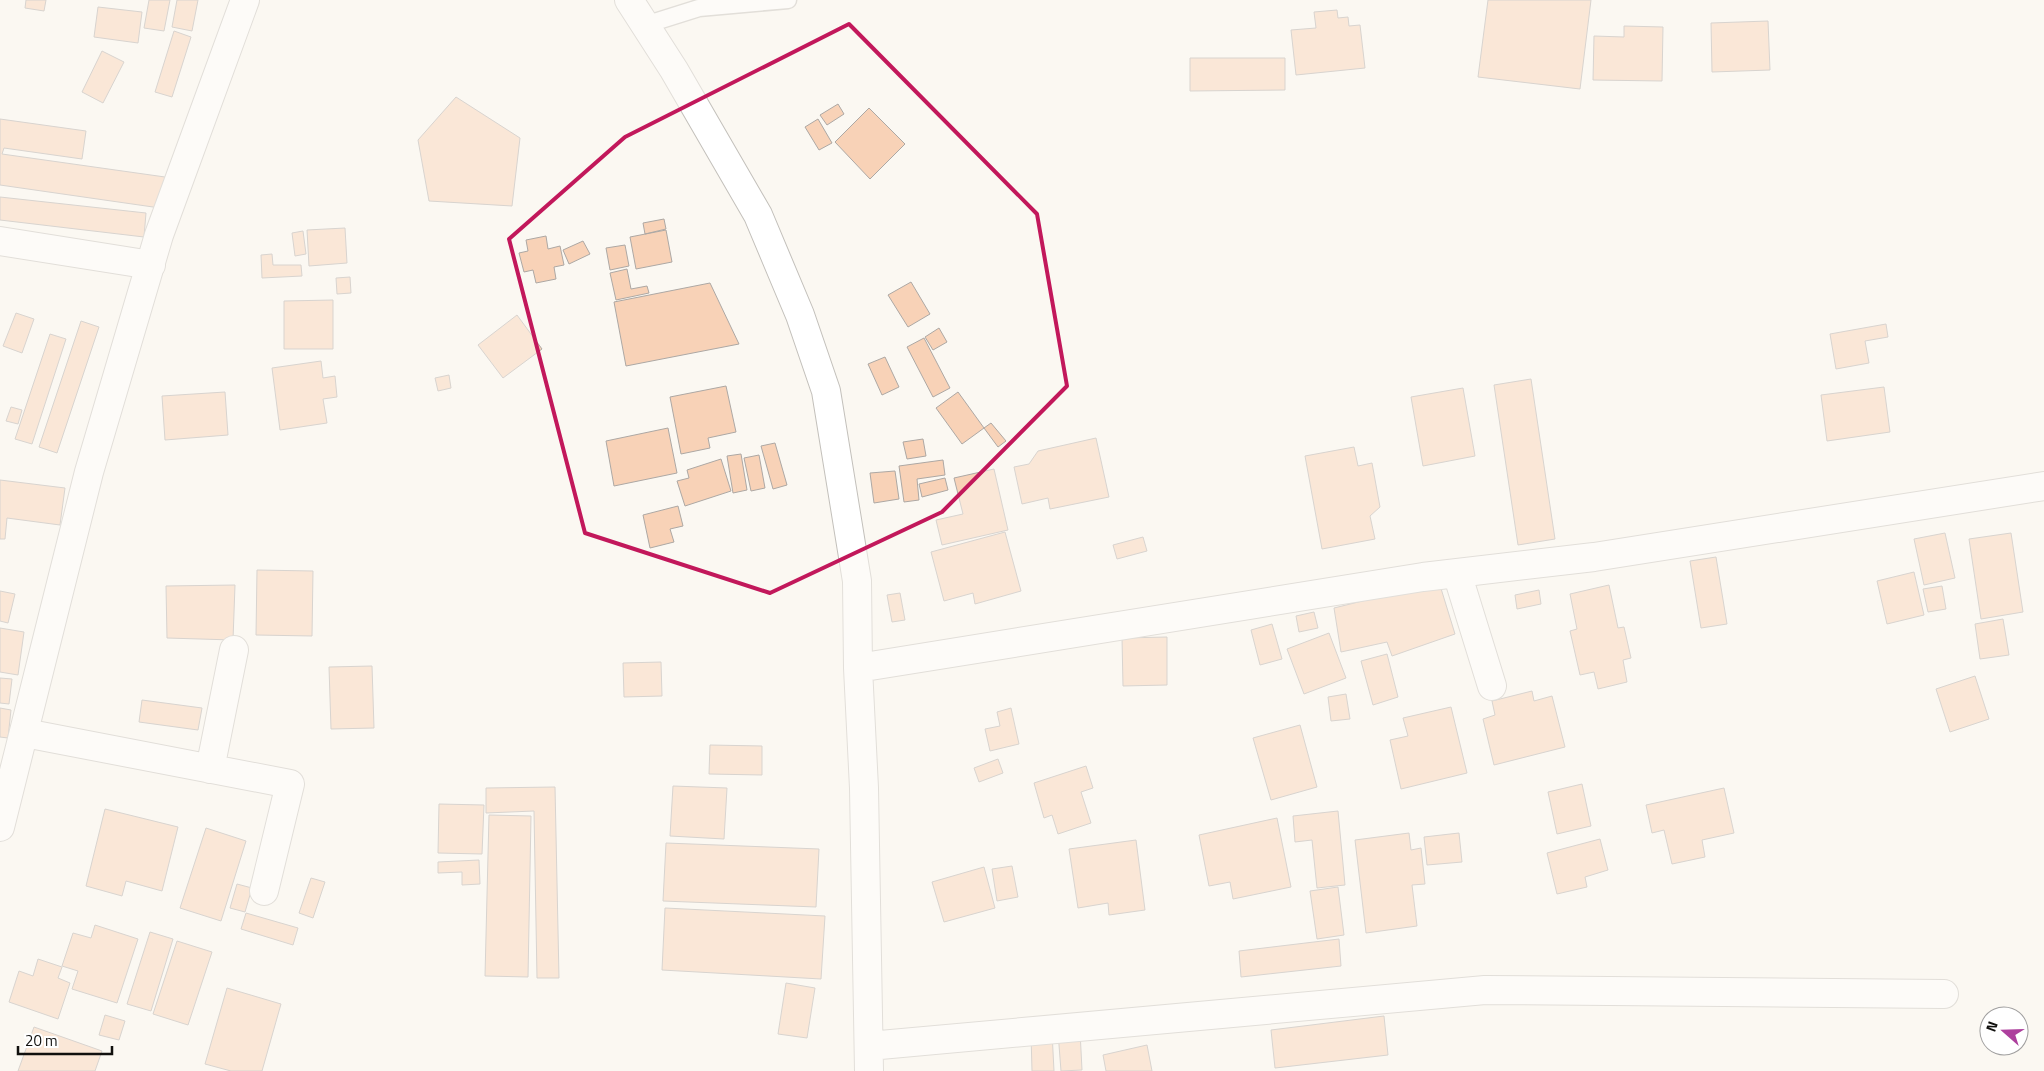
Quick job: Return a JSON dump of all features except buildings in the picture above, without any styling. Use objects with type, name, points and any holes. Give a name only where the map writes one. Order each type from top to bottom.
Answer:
[{"type":"street","points":[[0,827],[7,775],[24,733],[89,472],[159,235],[245,0]]},
{"type":"street","points":[[629,0],[674,70],[758,215],[800,315],[826,392],[857,581],[858,668],[864,788],[869,1058],[1485,990],[1944,994]]},
{"type":"street","points":[[0,241],[151,264]]},
{"type":"street","points":[[858,668],[1457,573],[1594,557],[2044,486]]},
{"type":"street","points":[[1457,573],[1492,686]]},
{"type":"street","points":[[210,769],[234,650]]},
{"type":"street","points":[[24,733],[290,784],[264,891]]},
{"type":"lane","points":[[645,25],[699,8],[788,0]]},
{"type":"highlighted area","points":[[849,24],[1037,214],[1067,386],[942,512],[770,593],[585,533],[509,239],[625,137]]}]
